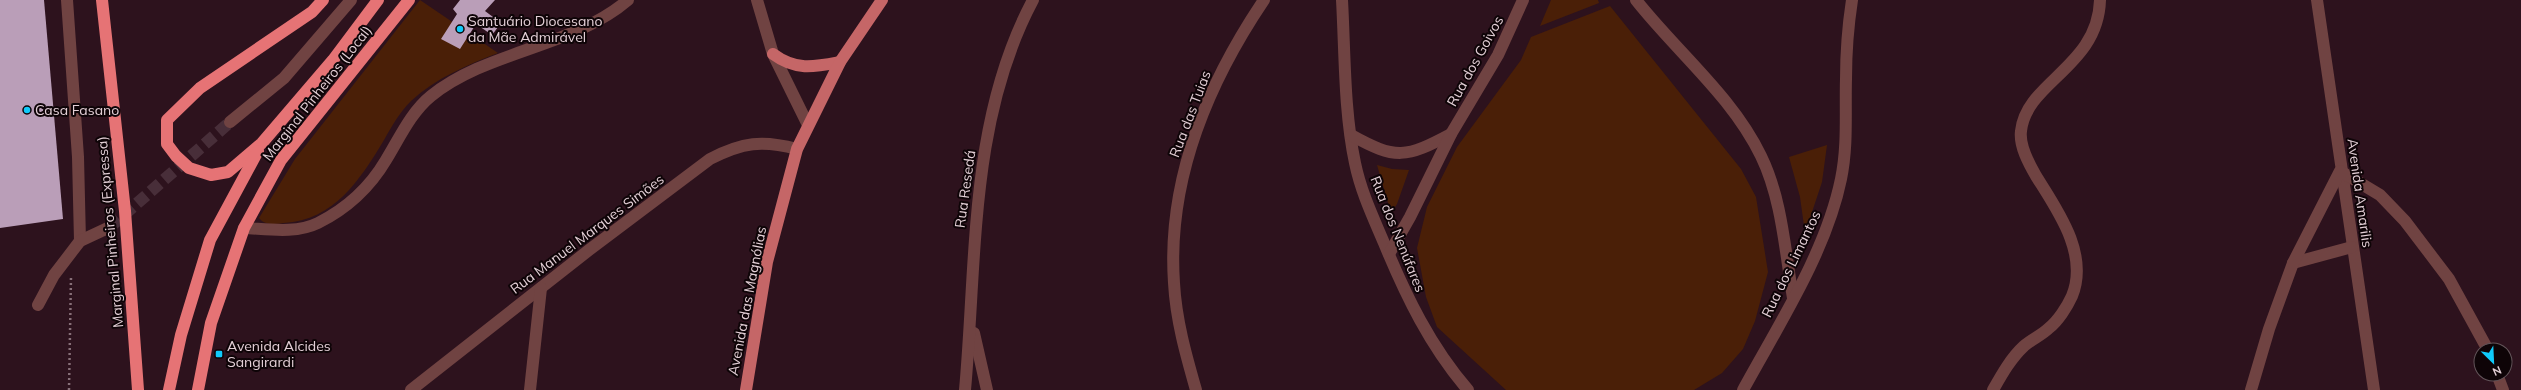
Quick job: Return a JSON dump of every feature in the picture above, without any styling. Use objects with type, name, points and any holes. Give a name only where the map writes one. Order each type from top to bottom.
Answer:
[{"type":"highway","name":"Marginal Pinheiros (Expressa)","points":[[102,0],[125,211],[138,390]]},
{"type":"highway","points":[[323,0],[312,12],[200,88],[167,120],[168,144],[176,156],[189,168],[211,175],[228,172],[262,143],[333,60],[378,0]]},
{"type":"highway","name":"Marginal Pinheiros (Local)","points":[[198,390],[211,323],[244,228],[281,160],[408,0]]},
{"type":"highway","points":[[169,390],[181,335],[210,240],[262,143]]},
{"type":"main road","name":"Avenida das Magnólias","points":[[746,390],[767,262],[797,149],[808,124],[840,62],[882,0]]},
{"type":"main road","points":[[773,54],[786,64],[818,67],[840,62]]},
{"type":"street","points":[[67,0],[78,157],[80,241]]},
{"type":"street","points":[[230,122],[284,78],[351,0]]},
{"type":"street","points":[[244,228],[297,229],[316,224],[342,209],[364,188],[385,162],[409,122],[430,96],[461,78],[512,55],[578,31],[616,11],[628,0]]},
{"type":"street","points":[[756,0],[773,54],[808,124]]},
{"type":"street","name":"Rua Resedá","points":[[965,390],[971,322],[974,237],[981,170],[994,106],[1016,32],[1033,0]]},
{"type":"street","name":"Rua das Tuias","points":[[1196,390],[1181,338],[1174,283],[1175,227],[1182,180],[1194,137],[1213,89],[1237,40],[1264,0]]},
{"type":"street","name":"Rua dos Nenúfares","points":[[1342,0],[1351,135],[1361,190],[1422,326],[1450,369],[1468,390]]},
{"type":"street","name":"Rua dos Goivos","points":[[1389,254],[1410,217],[1451,134],[1498,55],[1522,0]]},
{"type":"street","points":[[1636,0],[1728,104],[1748,132],[1762,156],[1773,185],[1793,298]]},
{"type":"street","name":"Rua dos Limantos","points":[[1743,390],[1793,298],[1829,224],[1841,179],[1846,143],[1847,37],[1852,0]]},
{"type":"street","points":[[1993,390],[2010,362],[2025,345],[2049,328],[2060,315],[2071,297],[2077,281],[2076,255],[2070,238],[2030,165],[2023,148],[2020,132],[2028,110],[2045,90],[2084,51],[2094,30],[2100,0]]},
{"type":"street","name":"Avenida Amarilis","points":[[2317,0],[2328,70],[2340,170],[2374,390]]},
{"type":"street","points":[[1351,135],[1376,149],[1396,154],[1425,148],[1451,134]]},
{"type":"street","name":"Rua Manuel Marques Simões","points":[[411,390],[541,288],[710,160],[730,149],[753,144],[772,142],[797,149]]},
{"type":"street","points":[[2251,390],[2269,329],[2293,263],[2340,170],[2380,195],[2405,221],[2449,280],[2485,342]]},
{"type":"street","points":[[38,305],[54,275],[80,241],[110,227]]},
{"type":"street","points":[[2293,263],[2352,247]]},
{"type":"street","points":[[530,390],[541,288]]},
{"type":"street","points":[[971,322],[988,390]]},
{"type":"shaded area","points":[[420,0],[498,53],[463,67],[441,79],[411,101],[399,115],[375,155],[355,183],[331,206],[302,220],[274,224],[261,221],[259,218],[295,159]]},
{"type":"shaded area","points":[[1551,0],[1598,0],[1599,3],[1540,26]]},
{"type":"shaded area","points":[[1610,6],[1741,169],[1756,197],[1768,272],[1755,321],[1743,349],[1722,373],[1694,390],[1506,390],[1437,327],[1426,297],[1417,248],[1427,207],[1457,147],[1521,60],[1531,37]]},
{"type":"shaded area","points":[[1827,145],[1822,182],[1805,233],[1800,197],[1789,157]]},
{"type":"shaded area","points":[[1377,165],[1392,169],[1409,170],[1397,204],[1391,213]]},
{"type":"building","name":"Casa Fasano","points":[[0,0],[44,0],[63,219],[0,228]]},
{"type":"building","name":"Santuário Diocesano da Mãe Admirável","points":[[460,0],[495,0],[485,11],[501,23],[492,35],[476,24],[460,49],[441,39],[457,14],[453,9]]},
{"type":"tunnel","points":[[110,227],[230,122]]},
{"type":"place","name":"Santuário Diocesano da Mãe Admirável","points":[[460,29]]},
{"type":"place","name":"Casa Fasano","points":[[27,110]]},
{"type":"place","name":"Avenida Alcides Sangirardi","points":[[219,354]]}]
